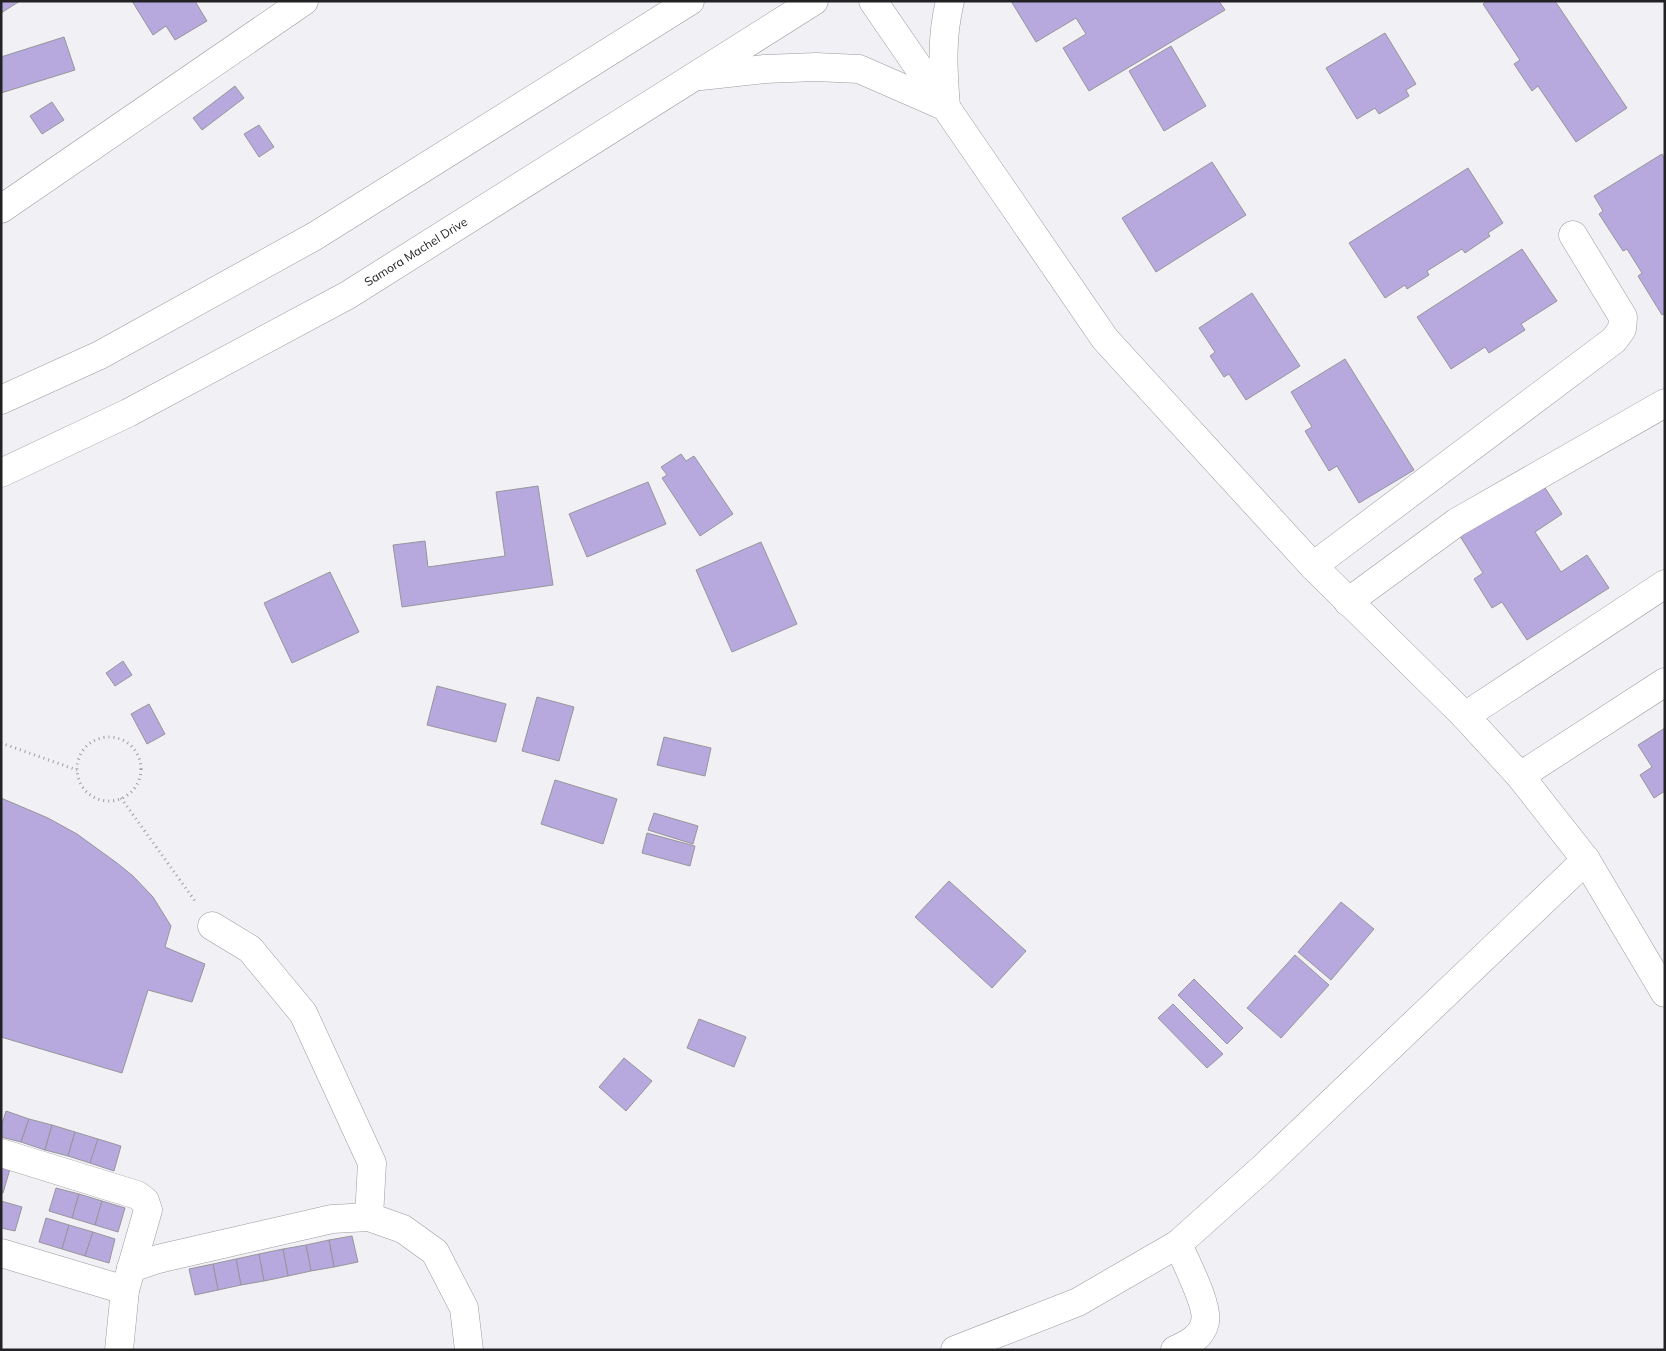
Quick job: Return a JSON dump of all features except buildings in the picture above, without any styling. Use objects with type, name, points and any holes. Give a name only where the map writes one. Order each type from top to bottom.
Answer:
[{"type":"main road","points":[[4,201],[304,1]]},
{"type":"main road","points":[[1,400],[100,355],[315,236],[690,1]]},
{"type":"main road","name":"Samora Machel Drive","points":[[1,474],[128,413],[348,295],[814,1]]},
{"type":"main road","points":[[873,1],[1105,339],[1313,566],[1465,716],[1520,776],[1586,860],[1665,993]]},
{"type":"main road","points":[[946,107],[942,64],[946,18],[950,1]]},
{"type":"main road","points":[[694,77],[765,69],[816,67],[859,69],[946,107]]},
{"type":"main road","points":[[1313,566],[1614,340],[1622,329],[1623,318],[1573,235]]},
{"type":"main road","points":[[1348,602],[1457,522],[1665,403]]},
{"type":"main road","points":[[1465,716],[1665,584]]},
{"type":"main road","points":[[1520,776],[1665,682]]},
{"type":"main road","points":[[955,1350],[1078,1302],[1178,1244],[1264,1167],[1586,860]]},
{"type":"main road","points":[[212,926],[250,949],[303,1014],[372,1163],[369,1217]]},
{"type":"main road","points":[[1,1154],[137,1195],[145,1201],[148,1210],[128,1279],[119,1350]]},
{"type":"main road","points":[[1,1253],[128,1279],[158,1259],[332,1219],[369,1217],[403,1229],[435,1252],[464,1308],[468,1350]]},
{"type":"main road","points":[[1175,1350],[1192,1342],[1200,1333],[1206,1321],[1203,1303],[1178,1244]]},
{"type":"path","points":[[108,737],[120,739],[132,746],[139,756],[141,769],[139,781],[132,792],[121,798],[109,801],[97,799],[86,792],[79,782],[77,770],[79,757],[86,747],[96,740],[108,737]]},
{"type":"path","points":[[1,742],[77,770]]},
{"type":"path","points":[[121,798],[212,926]]}]
